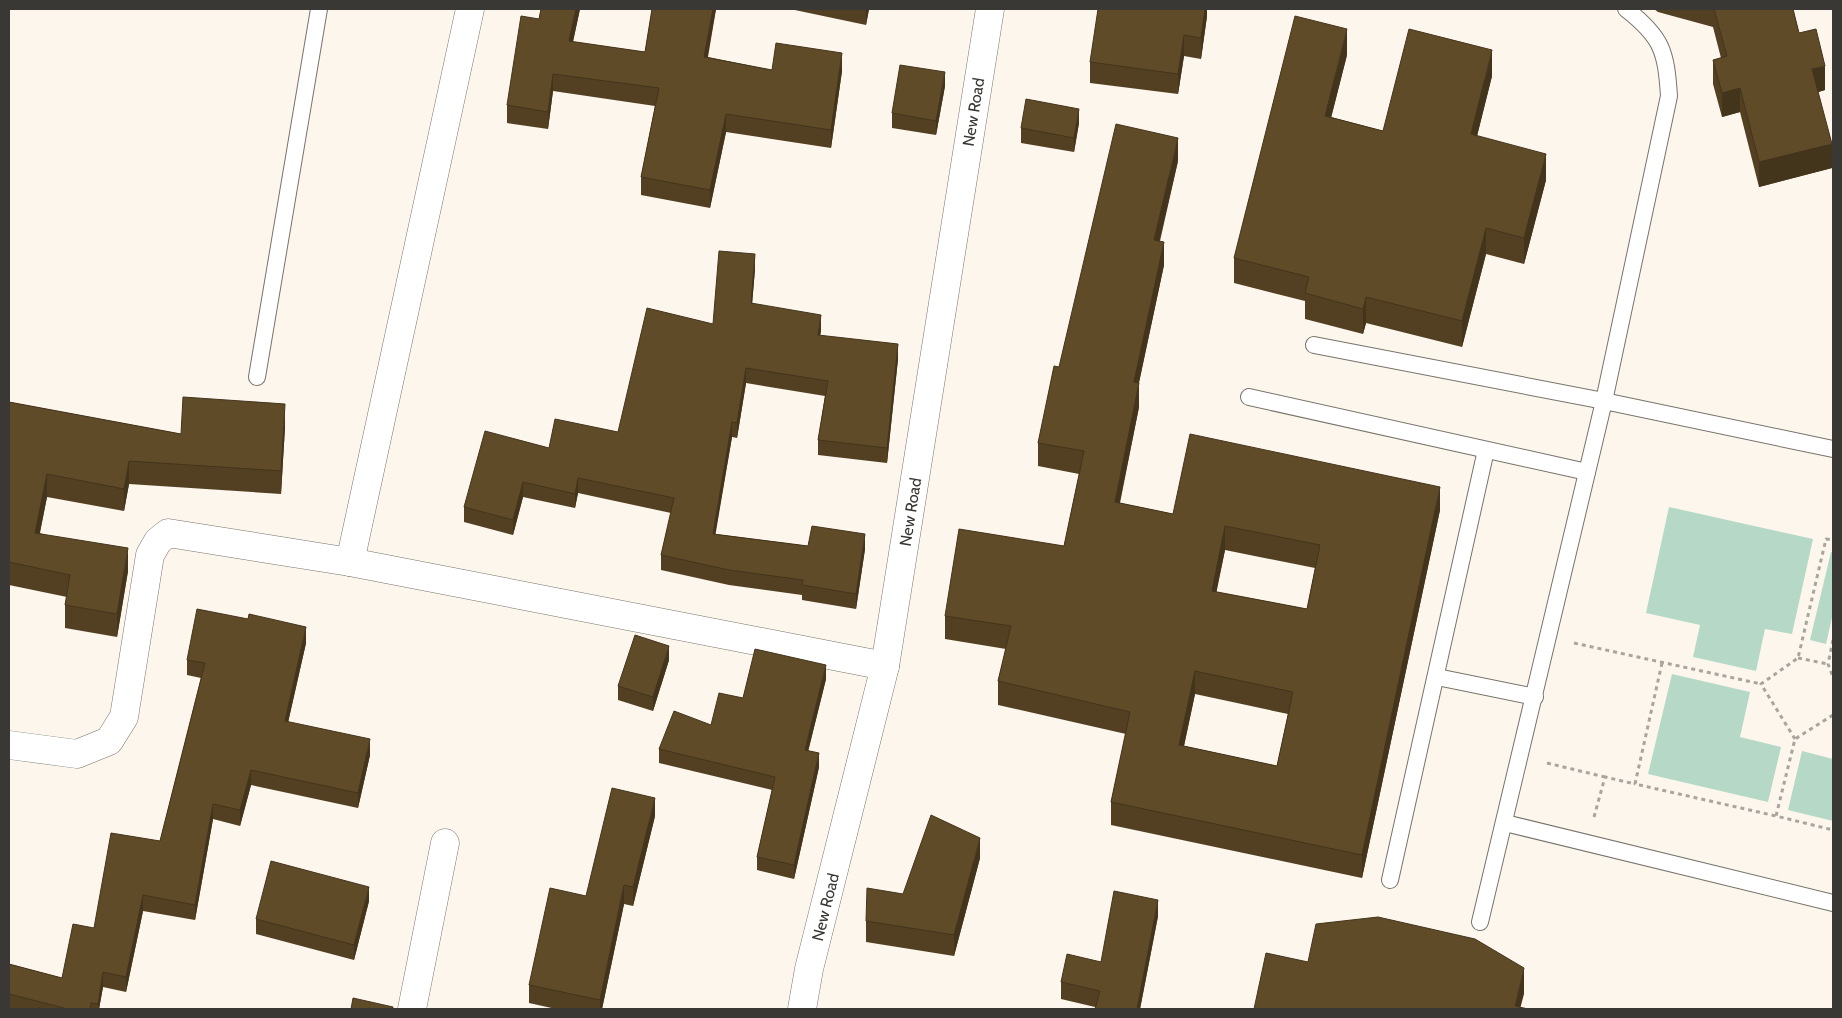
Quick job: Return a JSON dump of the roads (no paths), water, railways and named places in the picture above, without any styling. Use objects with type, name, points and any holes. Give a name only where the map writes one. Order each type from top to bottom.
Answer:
[{"type":"street","name":"New Road","points":[[802,1009],[809,969],[885,666],[990,9]]},
{"type":"street","points":[[350,562],[465,10]]},
{"type":"street","points":[[9,745],[77,754],[109,741],[124,717],[150,555],[158,541],[168,533],[350,562],[885,666]]},
{"type":"street","points":[[412,1009],[445,843]]},
{"type":"lane","points":[[257,377],[319,9]]},
{"type":"lane","points":[[1480,922],[1535,698],[1604,401],[1665,124],[1669,96],[1667,67],[1662,46],[1644,23],[1626,9]]},
{"type":"lane","points":[[1314,346],[1604,401],[1833,449]]},
{"type":"lane","points":[[1249,397],[1587,472]]},
{"type":"lane","points":[[1390,880],[1437,677],[1486,450]]},
{"type":"lane","points":[[1437,677],[1535,698]]},
{"type":"lane","points":[[1505,823],[1833,902]]}]
